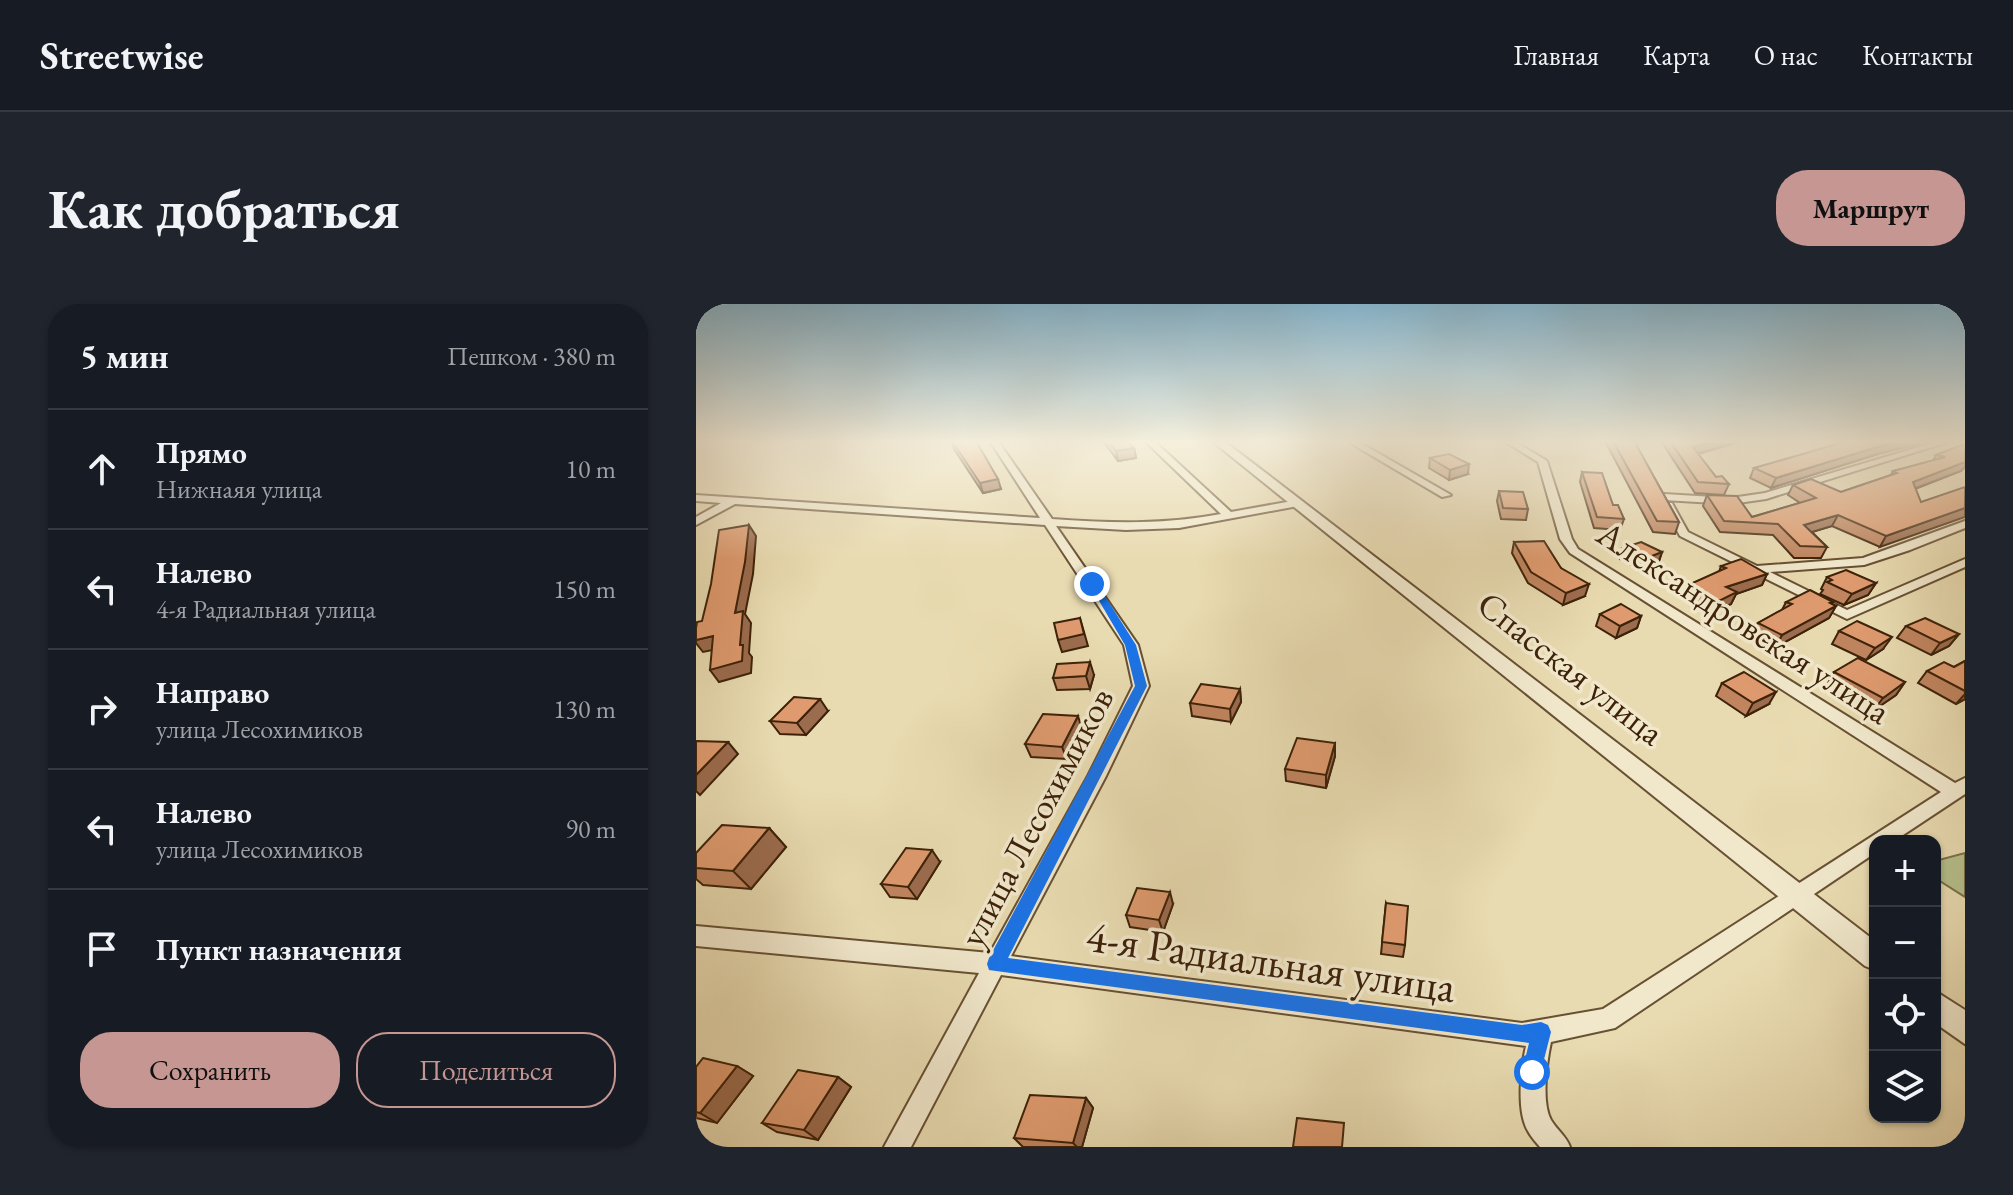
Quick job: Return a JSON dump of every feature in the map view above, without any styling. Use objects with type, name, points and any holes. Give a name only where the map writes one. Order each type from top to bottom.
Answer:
[{"type":"street","name":"улица Лесохимиков","points":[[897,1147],[1141,686],[1131,645],[1021,480]]},
{"type":"street","points":[[1191,480],[1228,515]]},
{"type":"street","name":"Спасская улица","points":[[1269,480],[1869,952]]},
{"type":"street","points":[[1420,480],[1446,495]]},
{"type":"street","name":"Александровская улица","points":[[1548,480],[1566,539],[1574,551],[1960,789]]},
{"type":"street","points":[[1818,480],[1766,496],[1731,501],[1661,492],[1684,534],[1847,615],[1965,563]]},
{"type":"street","points":[[696,498],[1126,527],[1179,525],[1298,503]]},
{"type":"street","points":[[696,522],[732,501]]},
{"type":"street","points":[[1754,569],[1864,561],[1965,524]]},
{"type":"street","name":"4-я Радиальная улица","points":[[1888,835],[1960,789]]},
{"type":"street","name":"4-я Радиальная улица","points":[[696,936],[996,964],[1522,1035],[1607,1020],[1869,847]]},
{"type":"street","points":[[1941,1010],[1965,1029]]},
{"type":"street","points":[[1541,1032],[1532,1072],[1537,1123],[1557,1147]]},
{"type":"green space","points":[[1965,853],[1965,897],[1941,882],[1941,859]]},
{"type":"building","points":[[1585,480],[1605,480],[1613,505],[1618,505],[1624,519],[1597,517]]},
{"type":"building","points":[[1635,480],[1656,480],[1679,522],[1657,521]]},
{"type":"building","points":[[1726,480],[1729,484],[1698,482]]},
{"type":"building","points":[[1807,480],[1841,492],[1875,480],[1917,480],[1913,482],[1921,502],[1965,487],[1965,508],[1886,536],[1838,515],[1804,525],[1827,547],[1800,546],[1778,524],[1724,521],[1707,495],[1737,496],[1752,517],[1816,498],[1793,485]]},
{"type":"building","points":[[1499,491],[1523,492],[1528,509],[1503,508]]},
{"type":"building","points":[[749,525],[735,613],[743,611],[742,661],[710,670],[713,636],[696,640],[696,628],[697,622],[702,621],[711,584],[719,530]]},
{"type":"building","points":[[1544,541],[1561,568],[1589,584],[1566,593],[1531,572],[1514,542]]},
{"type":"building","points":[[1641,542],[1662,552],[1644,559],[1623,548]]},
{"type":"building","points":[[1741,559],[1767,574],[1726,587],[1737,592],[1717,602],[1686,586],[1726,568],[1721,566]]},
{"type":"building","points":[[1846,570],[1876,583],[1852,594],[1827,582],[1832,580],[1827,577]]},
{"type":"building","points":[[1810,590],[1836,606],[1782,635],[1758,623],[1792,604],[1786,602]]},
{"type":"building","points":[[1621,604],[1641,616],[1620,626],[1600,614]]},
{"type":"building","points":[[1080,618],[1084,634],[1058,640],[1054,623]]},
{"type":"building","points":[[1925,618],[1959,634],[1940,643],[1906,626]]},
{"type":"building","points":[[1857,621],[1892,637],[1875,648],[1839,631]]},
{"type":"building","points":[[1858,658],[1905,682],[1883,698],[1834,672]]},
{"type":"building","points":[[1965,661],[1965,691],[1927,671],[1944,662],[1954,667]]},
{"type":"building","points":[[1090,662],[1086,676],[1053,678],[1057,664]]},
{"type":"building","points":[[1744,672],[1776,692],[1753,703],[1722,683]]},
{"type":"building","points":[[1201,684],[1240,689],[1230,709],[1190,703]]},
{"type":"building","points":[[794,697],[820,699],[797,723],[770,721]]},
{"type":"building","points":[[1043,714],[1078,716],[1062,747],[1025,744]]},
{"type":"building","points":[[1297,738],[1335,743],[1326,775],[1285,769]]},
{"type":"building","points":[[696,741],[728,742],[696,775]]},
{"type":"building","points":[[722,825],[769,828],[733,871],[696,868],[696,853]]},
{"type":"building","points":[[906,848],[932,850],[908,887],[881,884]]},
{"type":"building","points":[[1137,888],[1170,892],[1159,920],[1126,915]]},
{"type":"building","points":[[1386,903],[1408,906],[1405,945],[1382,942]]},
{"type":"building","points":[[703,1058],[737,1066],[700,1113],[696,1112],[696,1067]]},
{"type":"building","points":[[798,1070],[838,1077],[804,1130],[762,1123]]},
{"type":"building","points":[[1030,1095],[1086,1098],[1073,1143],[1014,1138]]},
{"type":"building","points":[[1297,1118],[1344,1123],[1342,1147],[1293,1147]]},
{"type":"route","points":[[1092,584],[1131,645],[1141,686],[1097,776],[996,964],[1522,1035],[1541,1032],[1532,1072]]}]
